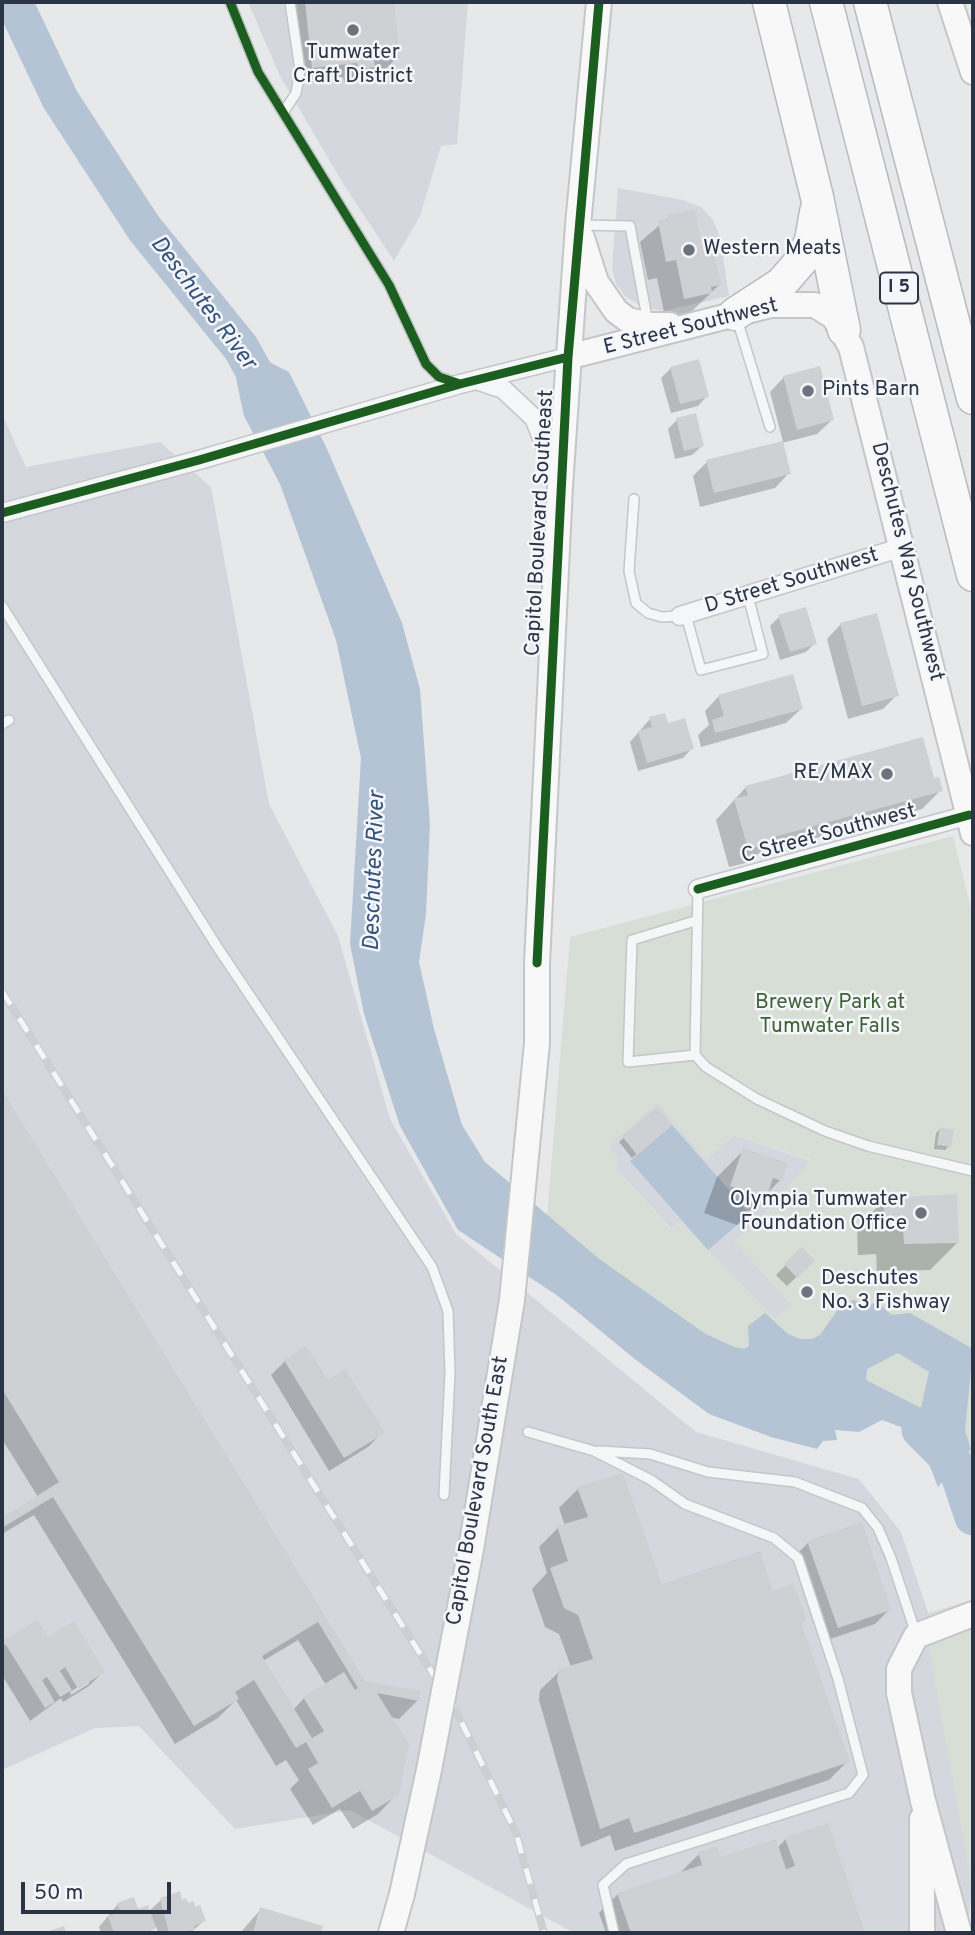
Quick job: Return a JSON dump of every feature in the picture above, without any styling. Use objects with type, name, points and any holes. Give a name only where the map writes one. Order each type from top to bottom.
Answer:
[{"type":"highway","points":[[769,2],[817,197],[844,330]]},
{"type":"highway","name":"I 5","points":[[826,2],[973,575]]},
{"type":"highway","name":"I 5","points":[[870,2],[973,398]]},
{"type":"highway","points":[[735,314],[781,284],[801,261],[811,241],[817,197]]},
{"type":"main road","name":"Capitol Boulevard Southeast","points":[[537,1043],[537,963],[560,486],[578,225],[599,2]]},
{"type":"main road","points":[[950,2],[973,72]]},
{"type":"main road","points":[[578,225],[596,282],[606,300],[628,320],[648,325],[698,324]]},
{"type":"main road","name":"E Street Southwest","points":[[568,357],[771,305],[815,306],[834,317],[844,330]]},
{"type":"main road","name":"Deschutes Way Southwest","points":[[844,330],[904,547],[971,824]]},
{"type":"main road","name":"Capitol Boulevard South East","points":[[391,1933],[429,1770],[471,1549],[512,1300],[537,1043]]},
{"type":"main road","points":[[959,1933],[923,1801],[899,1693],[899,1669],[927,1631],[973,1614]]},
{"type":"main road","points":[[922,1933],[923,1801]]},
{"type":"street","points":[[2,513],[199,460],[468,382],[568,357]]},
{"type":"street","points":[[468,382],[503,389],[534,418],[560,486]]},
{"type":"street","name":"D Street Southwest","points":[[683,616],[904,547]]},
{"type":"street","name":"C Street Southwest","points":[[698,890],[971,824]]},
{"type":"lane","points":[[230,2],[258,72],[389,285],[426,364],[439,377],[468,382]]},
{"type":"lane","points":[[283,113],[296,93],[300,69],[290,2]]},
{"type":"lane","points":[[578,225],[630,226],[648,325]]},
{"type":"lane","points":[[735,314],[770,427]]},
{"type":"lane","points":[[634,499],[629,571],[636,603],[648,613],[662,617],[683,616],[701,670],[763,654],[748,596]]},
{"type":"lane","points":[[2,606],[218,948],[432,1266],[448,1311],[450,1373],[444,1494]]},
{"type":"lane","points":[[695,1055],[695,921],[698,890]]},
{"type":"lane","points":[[695,921],[632,940],[628,1062],[695,1055],[731,1085],[807,1124],[860,1143],[973,1171]]},
{"type":"lane","points":[[528,1432],[594,1451],[652,1480],[685,1504],[774,1538],[798,1558],[838,1679],[863,1775],[849,1793],[626,1864],[603,1885],[614,1933]]},
{"type":"lane","points":[[594,1451],[650,1454],[708,1472],[795,1482],[862,1508],[878,1528],[927,1631]]},
{"type":"shaded area","name":"Tumwater Craft District","points":[[248,2],[468,2],[457,144],[441,146],[420,216],[394,261],[344,185],[280,76]]},
{"type":"shaded area","points":[[618,188],[683,200],[701,207],[713,220],[720,237],[729,296],[663,311],[641,306],[625,296],[616,284],[612,268]]},
{"type":"shaded area","points":[[2,414],[26,467],[160,442],[211,487],[269,804],[338,936],[390,1119],[456,1234],[696,1432],[859,1479],[901,1532],[942,1654],[972,1890],[967,1933],[574,1933],[350,1810],[235,1829],[139,1726],[95,1728],[2,1770]]},
{"type":"shaded area","points":[[658,1102],[706,1160],[734,1135],[811,1161],[760,1219],[735,1241],[792,1305],[775,1319],[680,1222],[671,1229],[617,1170],[608,1146]]},
{"type":"green space","name":"Brewery Park at Tumwater Falls","points":[[953,836],[973,916],[973,1517],[956,1466],[918,1428],[746,1381],[545,1241],[570,937]],"holes":[[[658,1103],[706,1160],[735,1135],[811,1160],[760,1219],[734,1241],[791,1305],[775,1319],[680,1221],[670,1229],[617,1170],[618,1157],[608,1146]]]},
{"type":"green space","points":[[973,1600],[973,1892],[931,1660],[928,1613]]},
{"type":"water","points":[[241,348],[289,372],[327,449],[402,623],[420,689],[430,824],[426,914],[419,962],[434,1029],[462,1125],[485,1162],[598,1258],[704,1333],[734,1347],[744,1349],[749,1346],[748,1326],[765,1313],[788,1334],[800,1339],[812,1339],[820,1335],[837,1311],[848,1307],[853,1299],[863,1305],[877,1303],[892,1315],[910,1313],[973,1349],[965,1431],[971,1449],[938,1487],[917,1433],[882,1420],[859,1432],[835,1430],[837,1440],[823,1441],[817,1449],[771,1437],[709,1414],[636,1360],[558,1296],[458,1230],[400,1126],[364,1014],[350,944],[361,758],[336,640],[280,484],[244,416],[236,378]],"holes":[[[898,1353],[929,1372],[921,1408],[866,1380],[867,1369]]]},
{"type":"water","points":[[672,1125],[750,1214],[708,1250],[630,1161]]},
{"type":"building","name":"Tumwater Craft District","points":[[305,2],[394,2],[400,58],[374,60],[375,67],[358,69],[357,63],[312,68]]},
{"type":"building","name":"Western Meats","points":[[695,210],[701,241],[711,239],[721,285],[711,287],[712,293],[684,299],[676,260],[666,262],[658,221],[668,219],[668,215]]},
{"type":"building","points":[[699,359],[709,397],[680,404],[670,367]]},
{"type":"building","points":[[820,366],[834,420],[797,430],[783,376]]},
{"type":"building","points":[[696,413],[704,446],[684,451],[676,418]]},
{"type":"building","points":[[783,441],[791,474],[714,493],[706,460]]},
{"type":"building","points":[[806,607],[817,644],[790,652],[778,615]]},
{"type":"building","points":[[877,613],[899,696],[862,706],[840,623]]},
{"type":"building","points":[[793,674],[803,709],[715,733],[712,720],[724,716],[718,695]]},
{"type":"building","points":[[665,713],[668,723],[685,718],[694,749],[647,763],[638,731],[652,727],[649,717]]},
{"type":"building","points":[[923,737],[934,778],[939,777],[943,791],[770,838],[771,843],[748,849],[734,799],[748,795],[745,786]]},
{"type":"building","points":[[2,1090],[365,1681],[421,1691],[419,1701],[377,1693],[409,1744],[399,1795],[372,1811],[360,1791],[332,1808],[308,1769],[318,1763],[306,1742],[296,1748],[254,1680],[235,1692],[239,1699],[194,1726],[53,1497],[2,1528],[2,1518],[59,1482],[2,1389]],"holes":[[[318,1622],[358,1688],[355,1690],[344,1672],[303,1697],[324,1731],[312,1738],[262,1656]]]},
{"type":"building","points":[[657,1107],[672,1125],[637,1155],[622,1136]]},
{"type":"building","points":[[940,1127],[954,1130],[951,1147],[937,1145]]},
{"type":"building","points":[[743,1148],[788,1163],[782,1181],[773,1178],[766,1199],[730,1186]]},
{"type":"building","name":"Olympia Tumwater Foundation Office","points":[[957,1194],[959,1243],[904,1244],[903,1228],[884,1228],[884,1198]]},
{"type":"building","points":[[802,1247],[815,1261],[797,1278],[784,1264]]},
{"type":"building","points":[[306,1346],[328,1380],[345,1369],[385,1433],[344,1458],[284,1360]]},
{"type":"building","points":[[623,1473],[662,1584],[760,1551],[773,1591],[793,1583],[807,1620],[801,1623],[850,1762],[634,1833],[629,1818],[600,1829],[557,1680],[559,1669],[593,1659],[578,1615],[564,1608],[550,1568],[568,1561],[557,1526],[588,1517],[577,1487]]},
{"type":"building","points":[[862,1522],[891,1610],[838,1628],[807,1541]]},
{"type":"building","points":[[38,1620],[48,1637],[74,1621],[105,1672],[78,1689],[65,1667],[60,1671],[72,1690],[60,1697],[47,1677],[42,1680],[55,1702],[45,1708],[3,1640]]},
{"type":"building","points":[[828,1823],[865,1933],[631,1933],[617,1893],[702,1865],[698,1852],[717,1846],[720,1857],[776,1839],[786,1869],[795,1866],[785,1838]]},
{"type":"building","points":[[180,1891],[182,1900],[186,1898],[188,1903],[194,1901],[195,1907],[200,1905],[206,1921],[194,1926],[195,1930],[169,1933],[160,1898]]},
{"type":"building","points":[[134,1897],[138,1909],[148,1905],[156,1928],[145,1933],[114,1933],[108,1916],[120,1912],[117,1903]]},
{"type":"building","points":[[260,1907],[323,1926],[321,1933],[253,1933]]},
{"type":"building","points":[[64,1926],[66,1933],[43,1933]]},
{"type":"waterway","name":"Deschutes River","points":[[14,2],[60,99],[144,228],[241,348],[265,391]]},
{"type":"waterway","name":"Deschutes River","points":[[920,1430],[956,1466],[973,1517]]},
{"type":"railway","points":[[2,991],[455,1709],[516,1833],[544,1933]]},
{"type":"cycle path","points":[[230,2],[258,72],[389,285],[426,364],[439,377],[460,384]]},
{"type":"cycle path","points":[[537,963],[568,357],[599,2]]},
{"type":"cycle path","points":[[2,513],[199,460],[460,384],[568,357]]},
{"type":"cycle path","points":[[698,889],[969,815]]},
{"type":"place","name":"Tumwater Craft District","points":[[353,30]]},
{"type":"place","name":"Western Meats","points":[[689,250]]},
{"type":"place","name":"Pints Barn","points":[[808,391]]},
{"type":"place","name":"RE/MAX","points":[[887,774]]},
{"type":"place","name":"Olympia Tumwater Foundation Office","points":[[921,1213]]},
{"type":"place","name":"Deschutes No. 3 Fishway","points":[[807,1292]]}]
